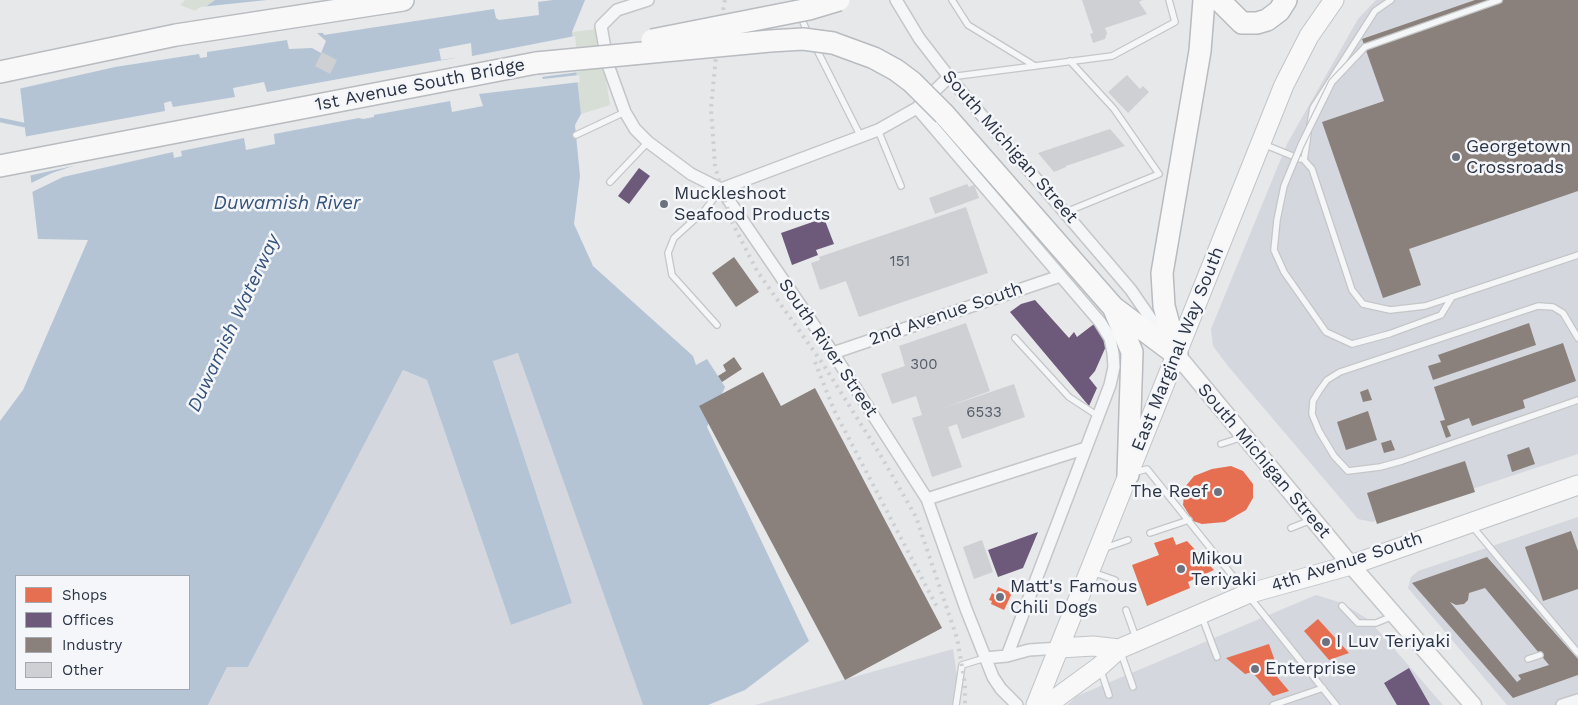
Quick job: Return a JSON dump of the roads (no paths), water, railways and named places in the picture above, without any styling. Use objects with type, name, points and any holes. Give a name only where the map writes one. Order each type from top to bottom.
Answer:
[{"type":"highway","points":[[0,72],[176,36],[402,0]]},
{"type":"highway","name":"1st Avenue South Bridge","points":[[0,166],[536,63],[809,8],[839,0]]},
{"type":"highway","points":[[1177,355],[1164,306],[1162,274],[1200,51],[1204,0]]},
{"type":"highway","points":[[1219,0],[1242,23],[1257,23],[1267,20],[1279,11],[1286,0]]},
{"type":"highway","points":[[536,63],[803,39],[833,43],[874,58],[896,70],[912,82],[944,114],[1113,307],[1177,355]]},
{"type":"highway","points":[[1113,307],[1132,352],[1128,475]]},
{"type":"main road","name":"East Marginal Way South","points":[[1036,705],[1284,85],[1309,36],[1334,0]]},
{"type":"main road","name":"South Michigan Street","points":[[1177,355],[1351,565],[1473,705]]},
{"type":"main road","name":"4th Avenue South","points":[[1047,705],[1100,667],[1119,649],[1247,594],[1351,565],[1469,522],[1578,487]]},
{"type":"main road","name":"4th Avenue South","points":[[1060,648],[1093,646],[1119,649]]},
{"type":"street","name":"South Michigan Street","points":[[896,0],[919,38],[949,77],[1131,290],[1177,355]]},
{"type":"street","name":"South River Street","points":[[641,1],[617,10],[601,26],[608,65],[625,112],[635,129],[648,142],[691,174],[721,189],[833,353],[927,499],[985,658],[1000,689],[1017,705]]},
{"type":"street","points":[[721,189],[861,138],[878,130],[917,108],[949,77]]},
{"type":"street","points":[[917,108],[1100,322],[1110,338],[1113,353],[1114,367],[1110,385],[1007,656]]},
{"type":"street","name":"2nd Avenue South","points":[[833,353],[1060,276]]},
{"type":"street","points":[[927,499],[1086,448]]},
{"type":"street","name":"4th Avenue South","points":[[985,658],[1007,656],[1029,650],[1060,648]]},
{"type":"street","points":[[1562,705],[1578,700]]},
{"type":"lane","points":[[798,0],[800,15],[861,138]]},
{"type":"lane","points":[[952,0],[968,25],[1035,66]]},
{"type":"lane","points":[[949,77],[1112,56],[1175,22],[1169,0]]},
{"type":"lane","points":[[1304,160],[1313,108],[1375,11],[1391,0]]},
{"type":"lane","points":[[1452,297],[1440,315],[1389,334],[1352,344],[1326,332],[1284,272],[1274,250],[1277,220],[1284,186],[1301,145],[1332,82],[1365,47],[1499,0]]},
{"type":"lane","points":[[1066,212],[1159,174],[1114,109],[1070,62]]},
{"type":"lane","points":[[576,135],[625,112]]},
{"type":"lane","points":[[878,130],[901,186]]},
{"type":"lane","points":[[610,182],[648,142]]},
{"type":"lane","points":[[1261,143],[1304,160],[1312,169],[1352,290],[1363,304],[1390,310],[1425,306],[1578,255]]},
{"type":"lane","points":[[717,325],[672,275],[668,253],[674,238],[705,210],[721,189]]},
{"type":"lane","points":[[1578,338],[1563,313],[1552,307],[1538,306],[1340,372],[1327,380],[1319,391],[1313,401],[1312,414],[1319,431],[1334,456],[1348,471],[1380,467],[1402,461],[1578,400]]},
{"type":"lane","points":[[1015,338],[1069,397],[1098,416]]},
{"type":"lane","points":[[1221,444],[1244,437]]},
{"type":"lane","points":[[1128,475],[1147,469],[1336,705]]},
{"type":"lane","points":[[1150,533],[1189,520]]},
{"type":"lane","points":[[1292,528],[1313,520]]},
{"type":"lane","points":[[1469,522],[1569,646],[1578,653]]},
{"type":"lane","points":[[1098,550],[1128,540]]},
{"type":"lane","points":[[1090,572],[1115,580]]},
{"type":"lane","points":[[1342,606],[1358,623],[1376,623],[1395,615]]},
{"type":"lane","points":[[1126,610],[1137,642]]},
{"type":"lane","points":[[1201,614],[1217,657]]},
{"type":"lane","points":[[1119,649],[1133,687]]},
{"type":"lane","points":[[1528,659],[1540,655]]},
{"type":"lane","points":[[956,705],[962,665],[985,658]]},
{"type":"lane","points":[[1100,667],[1109,694]]},
{"type":"lane","points":[[1274,705],[1323,688]]},
{"type":"water","name":"Duwamish River","points":[[215,0],[585,0],[572,32],[581,114],[575,125],[580,176],[574,224],[593,266],[693,356],[696,365],[707,359],[725,387],[707,427],[809,641],[745,690],[708,705],[643,705],[518,353],[493,361],[572,603],[511,625],[427,380],[403,370],[248,667],[227,667],[208,705],[0,705],[0,421],[23,390],[88,240],[38,239],[17,61],[180,25]]},
{"type":"waterway","points":[[0,120],[24,125]]},
{"type":"railway","points":[[725,0],[718,36],[711,108],[715,165],[732,222],[757,271],[823,364],[881,456],[916,517],[957,638],[965,684],[965,705]]},
{"type":"railway","points":[[815,362],[834,410],[938,609]]},
{"type":"place","name":"Georgetown Crossroads","points":[[1456,157]]},
{"type":"place","name":"Muckleshoot Seafood Products","points":[[664,204]]},
{"type":"place","name":"The Reef","points":[[1218,492]]},
{"type":"place","name":"Mikou Teriyaki","points":[[1181,569]]},
{"type":"place","name":"Matt's Famous Chili Dogs","points":[[1000,597]]},
{"type":"place","name":"I Luv Teriyaki","points":[[1326,642]]},
{"type":"place","name":"Enterprise","points":[[1255,669]]},
{"type":"water label","name":"Duwamish Waterway","points":[[234,323]]}]
